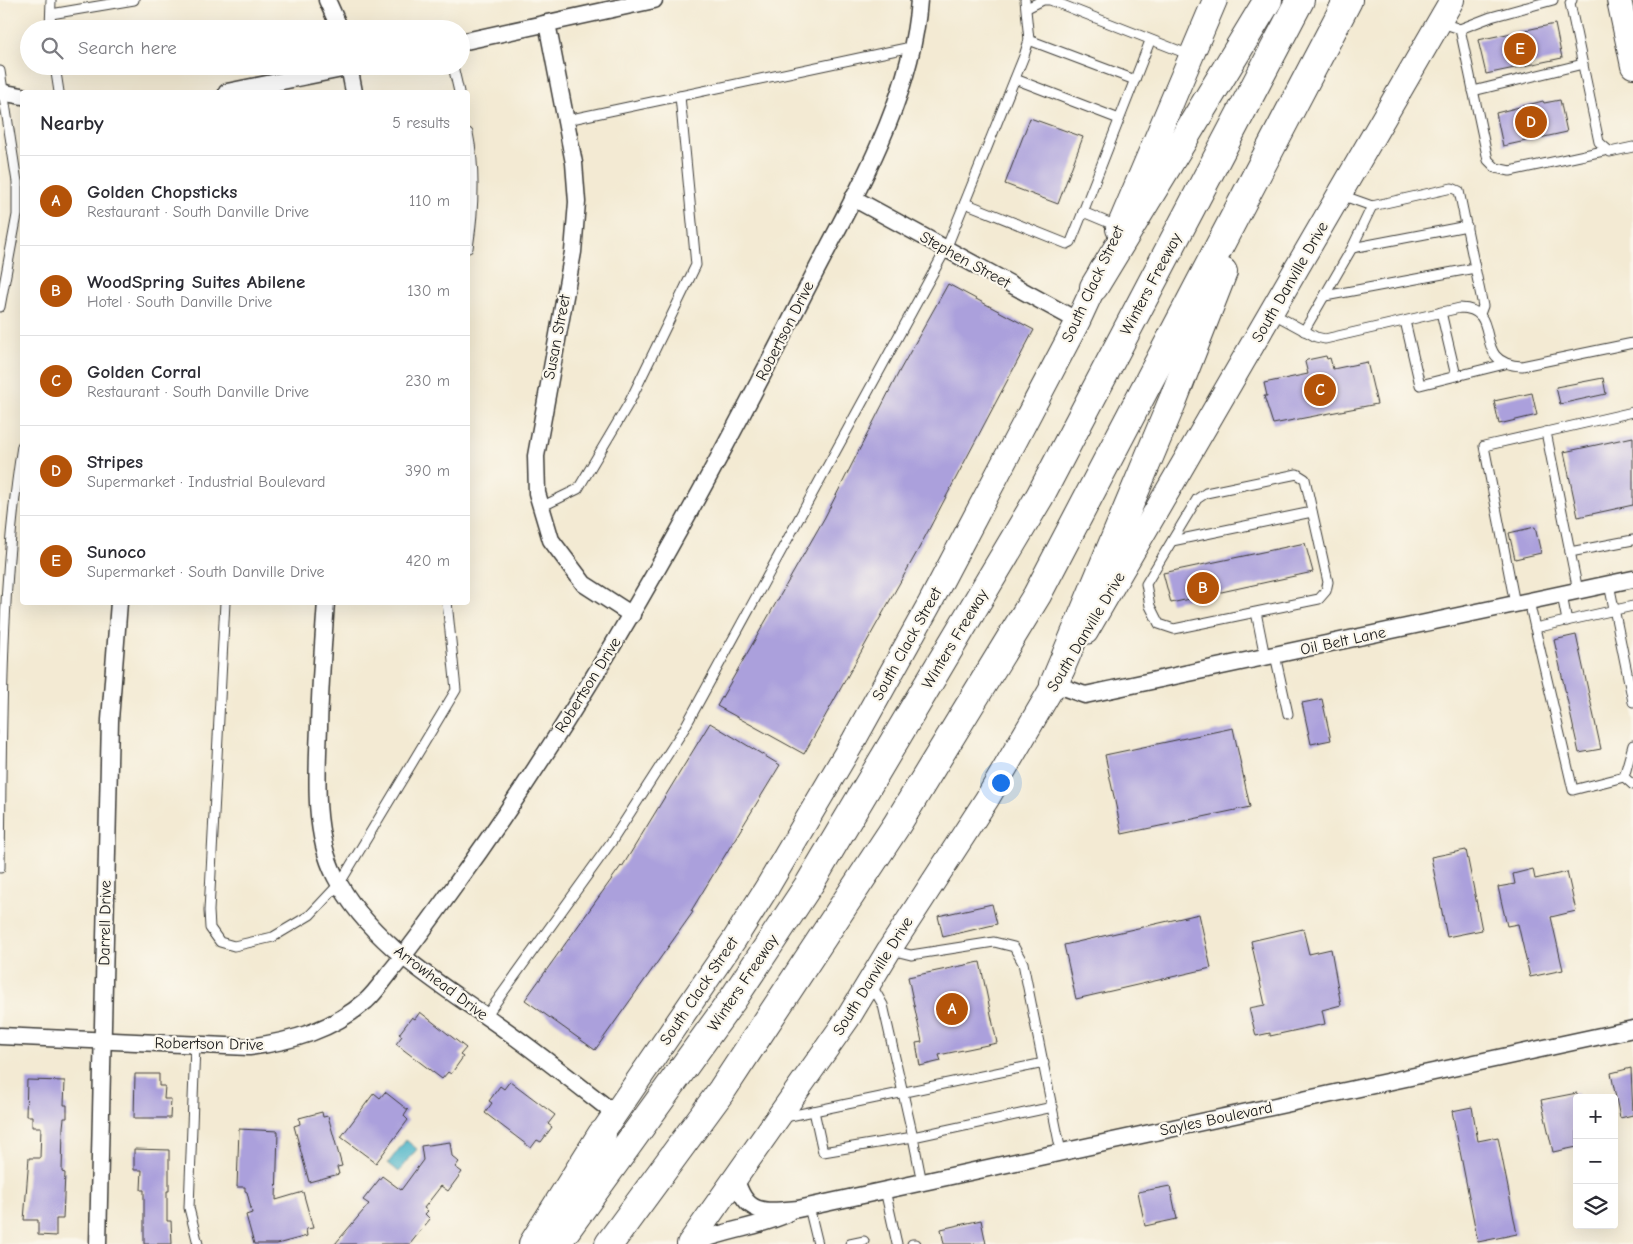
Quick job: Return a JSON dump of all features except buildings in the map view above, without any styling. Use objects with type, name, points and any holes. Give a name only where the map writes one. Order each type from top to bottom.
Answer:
[{"type":"highway","points":[[1094,287],[1268,0]]},
{"type":"highway","name":"Winters Freeway","points":[[556,1244],[733,999],[820,866],[1040,496],[1300,0]]},
{"type":"highway","points":[[608,1244],[722,1090],[896,826],[1037,596],[1348,0]]},
{"type":"highway","points":[[1054,684],[1173,400],[1273,143]]},
{"type":"highway","points":[[533,1244],[609,1124]]},
{"type":"main road","name":"South Clack Street","points":[[521,1244],[609,1124],[738,933],[849,749],[930,603],[1078,321],[1214,0]]},
{"type":"main road","name":"South Danville Drive","points":[[691,1244],[848,1018],[889,950],[987,799],[1125,567],[1341,195],[1450,25],[1452,0]]},
{"type":"main road","points":[[1619,0],[1630,35],[1633,66]]},
{"type":"street","points":[[327,0],[336,20]]},
{"type":"street","points":[[470,40],[654,0]]},
{"type":"street","name":"Robertson Drive","points":[[0,1036],[249,1047],[282,1043],[312,1034],[340,1021],[369,999],[403,957],[508,813],[632,615],[745,412],[853,198],[890,117],[907,68],[919,0]]},
{"type":"street","name":"Susan Street","points":[[547,22],[567,120],[574,163],[577,202],[573,252],[536,456],[537,493],[551,540],[584,584],[632,615]]},
{"type":"street","points":[[260,89],[319,75]]},
{"type":"street","points":[[353,75],[354,90]]},
{"type":"street","points":[[2,92],[20,96]]},
{"type":"street","name":"Stephen Street","points":[[853,198],[1078,321]]},
{"type":"street","name":"Oil Belt Lane","points":[[1054,684],[1085,695],[1633,579]]},
{"type":"street","name":"Darrell Drive","points":[[98,1244],[110,720],[119,605]]},
{"type":"street","name":"Arrowhead Drive","points":[[326,605],[317,793],[323,837],[335,875],[364,919],[403,957],[486,1016],[609,1124]]},
{"type":"street","name":"Sayles Boulevard","points":[[736,1179],[740,1195],[754,1208],[766,1211],[804,1208],[1633,1029]]},
{"type":"street","name":"Sayles Boulevard","points":[[691,1244],[714,1234],[773,1221],[804,1208]]},
{"type":"lane","points":[[50,0],[51,20]]},
{"type":"lane","points":[[51,14],[134,0]]},
{"type":"lane","points":[[486,1016],[612,841],[684,729],[946,249],[1029,40],[1026,4],[1050,0],[1191,56]]},
{"type":"lane","points":[[1553,0],[1491,17],[1450,25],[1474,92],[1488,160],[1496,168],[1510,171],[1608,150],[1610,152],[1633,147]]},
{"type":"lane","points":[[1572,0],[1570,3],[1599,142],[1608,150]]},
{"type":"lane","points":[[1029,40],[1135,80]]},
{"type":"lane","points":[[965,203],[1067,244],[1071,242],[1150,41]]},
{"type":"lane","points":[[567,120],[911,47]]},
{"type":"lane","points":[[1474,92],[1583,64]]},
{"type":"lane","points":[[0,71],[18,182],[17,215],[0,307]]},
{"type":"lane","points":[[56,75],[59,90]]},
{"type":"lane","points":[[455,75],[458,90]]},
{"type":"lane","points":[[1015,79],[1119,119]]},
{"type":"lane","points":[[541,507],[578,489],[629,403],[696,265],[680,96]]},
{"type":"lane","points":[[470,144],[473,160],[473,216],[470,235]]},
{"type":"lane","points":[[1341,195],[1372,206],[1452,188],[1459,191],[1482,306],[1480,314]]},
{"type":"lane","points":[[1304,331],[1352,248],[1372,206]]},
{"type":"lane","points":[[1083,212],[1119,227]]},
{"type":"lane","points":[[1352,248],[1467,226]]},
{"type":"lane","points":[[1325,296],[1475,268]]},
{"type":"lane","points":[[1272,313],[1316,337],[1325,338],[1441,312],[1468,308],[1480,314],[1484,319],[1493,355],[1506,364]]},
{"type":"lane","points":[[1441,312],[1456,376]]},
{"type":"lane","points":[[1405,321],[1420,385],[1506,364],[1522,366],[1633,343]]},
{"type":"lane","points":[[1624,777],[1573,790],[1535,628],[1522,603],[1484,446],[1633,412]]},
{"type":"lane","points":[[1546,432],[1578,591]]},
{"type":"lane","points":[[0,868],[3,613],[8,535],[20,459]]},
{"type":"lane","points":[[1297,474],[1305,480],[1312,512],[1328,582],[1326,591],[1319,599],[1174,629],[1158,624],[1150,606],[1146,584],[1197,499],[1206,493],[1297,474]]},
{"type":"lane","points":[[1172,541],[1312,512]]},
{"type":"lane","points":[[1570,552],[1633,540]]},
{"type":"lane","points":[[1609,584],[1633,702]]},
{"type":"lane","points":[[1562,594],[1567,621]]},
{"type":"lane","points":[[225,605],[208,911],[210,928],[220,942],[234,946],[273,937],[310,915],[340,883],[456,690],[447,605]]},
{"type":"lane","points":[[1535,628],[1633,606]]},
{"type":"lane","points":[[1256,612],[1288,714]]},
{"type":"lane","points":[[1624,777],[1633,745]]},
{"type":"lane","points":[[1624,777],[1633,785]]},
{"type":"lane","points":[[889,950],[911,955],[994,942],[1014,947],[1023,963],[1061,1152]]},
{"type":"lane","points":[[869,982],[883,1005],[904,1093],[922,1182]]},
{"type":"lane","points":[[195,1045],[189,1208],[198,1244]]},
{"type":"lane","points":[[780,1118],[1044,1063]]},
{"type":"lane","points":[[814,1111],[823,1152],[913,1137],[1053,1107]]},
{"type":"lane","points":[[885,1190],[897,1244]]},
{"type":"lane","points":[[804,1208],[818,1244]]},
{"type":"lane","points":[[850,1244],[864,1241]]},
{"type":"water","points":[[406,1140],[417,1149],[399,1172],[388,1163]]},
{"type":"place","name":"Sunoco","points":[[1520,49]]},
{"type":"place","name":"Stripes","points":[[1531,122]]},
{"type":"place","name":"Golden Corral","points":[[1320,390]]},
{"type":"place","name":"WoodSpring Suites Abilene","points":[[1203,588]]},
{"type":"place","name":"Golden Chopsticks","points":[[952,1009]]}]
